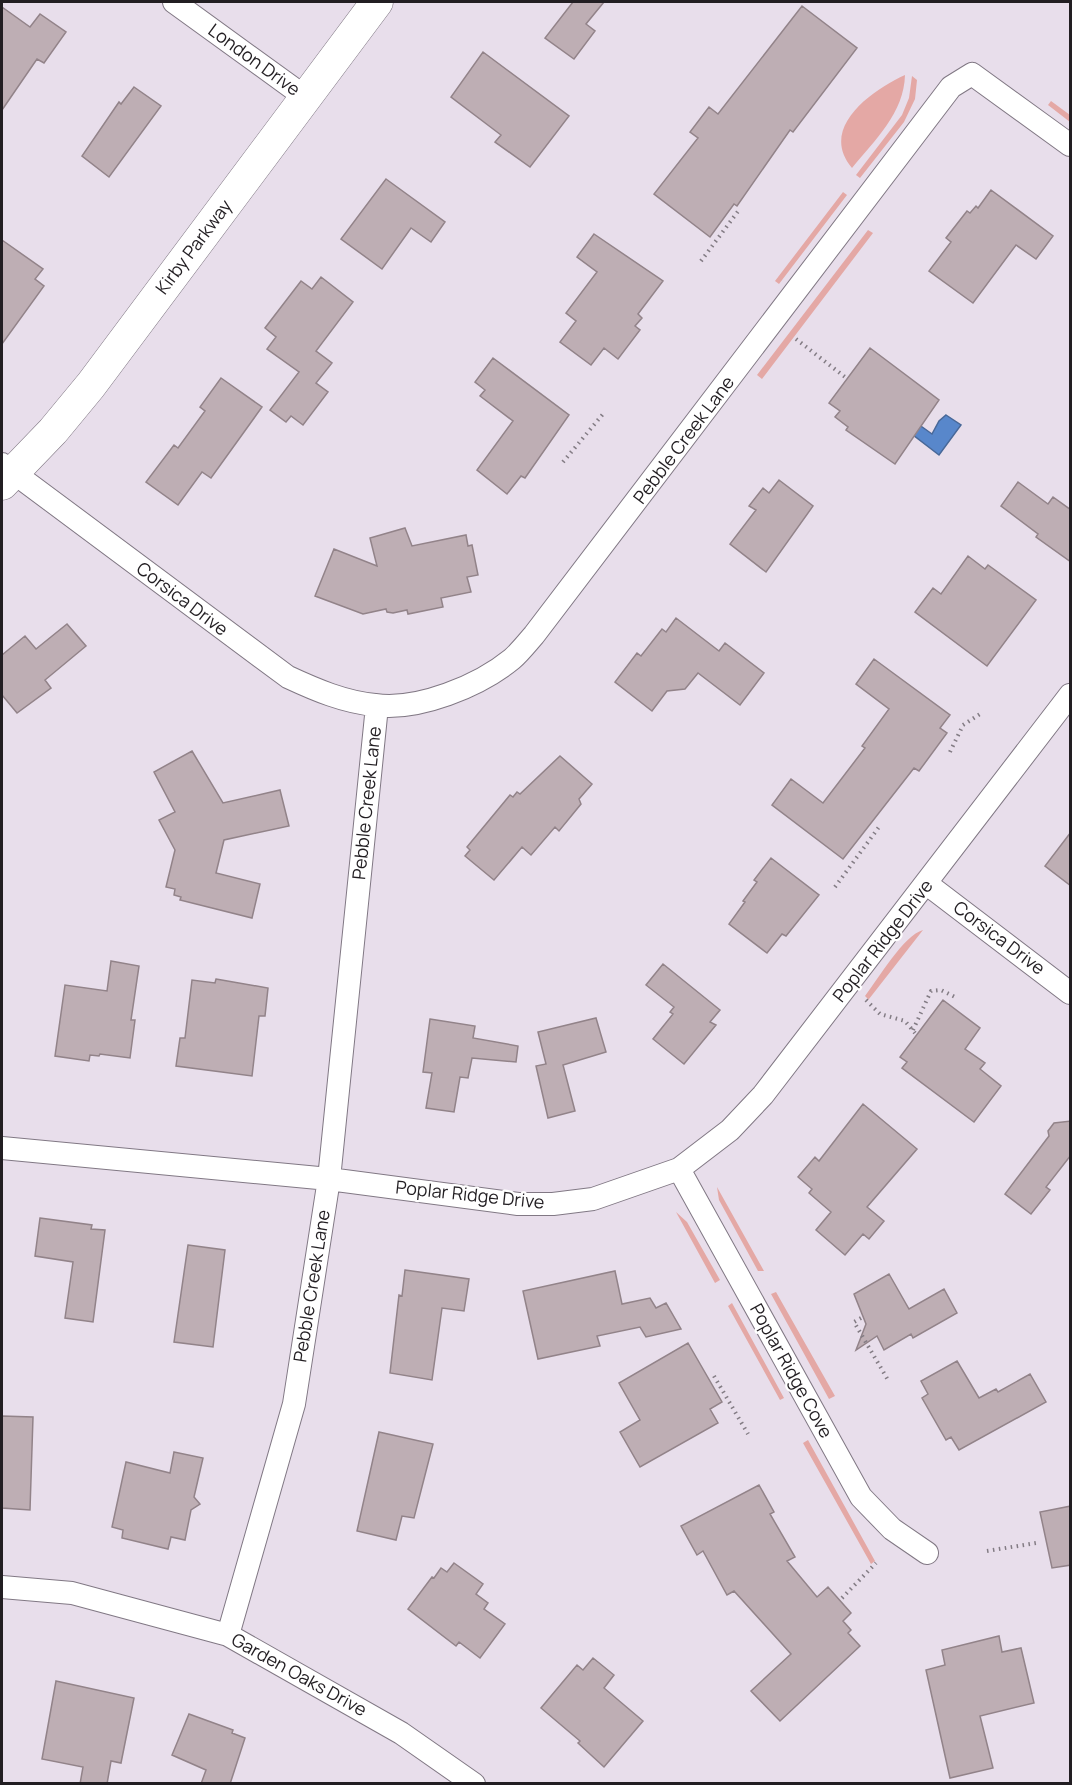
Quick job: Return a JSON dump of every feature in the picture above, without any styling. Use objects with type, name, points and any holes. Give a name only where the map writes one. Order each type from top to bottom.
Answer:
[{"type":"main road","name":"Kirby Parkway","points":[[5,474],[91,386],[377,2]]},
{"type":"street","name":"London Drive","points":[[174,2],[305,97]]},
{"type":"street","name":"Pebble Creek Lane","points":[[228,1635],[294,1404],[329,1179],[376,706],[420,702],[455,692],[483,678],[520,651],[611,536],[951,87],[972,74],[1071,146]]},
{"type":"street","name":"Corsica Drive","points":[[5,474],[288,677],[323,694],[376,706]]},
{"type":"street","name":"Poplar Ridge Drive","points":[[2,1148],[329,1179],[518,1204],[553,1204],[592,1199],[679,1169],[730,1130],[763,1095],[1071,695]]},
{"type":"street","name":"Corsica Drive","points":[[927,884],[1071,993]]},
{"type":"street","name":"Poplar Ridge Cove","points":[[679,1169],[861,1497],[892,1529],[927,1553]]},
{"type":"street","name":"Garden Oaks Drive","points":[[2,1587],[72,1593],[228,1635],[401,1733],[474,1784]]},
{"type":"path","points":[[701,261],[739,210]]},
{"type":"path","points":[[796,339],[845,377]]},
{"type":"path","points":[[563,462],[603,414]]},
{"type":"path","points":[[950,752],[963,725],[980,714]]},
{"type":"path","points":[[835,887],[879,827]]},
{"type":"path","points":[[864,998],[880,1014],[900,1018],[914,1032],[931,991],[941,990],[957,998]]},
{"type":"path","points":[[861,1318],[854,1322],[888,1380]]},
{"type":"path","points":[[714,1376],[748,1434]]},
{"type":"path","points":[[987,1551],[1036,1543]]},
{"type":"path","points":[[842,1598],[876,1563]]},
{"type":"shaded area","points":[[905,75],[900,102],[894,114],[852,168],[843,153],[841,139],[845,125],[853,112],[865,100]]},
{"type":"shaded area","points":[[912,76],[917,80],[915,99],[904,122],[860,178],[856,175],[902,115],[909,98]]},
{"type":"shaded area","points":[[1051,101],[1070,115],[1070,122],[1048,105]]},
{"type":"shaded area","points":[[843,192],[847,195],[779,284],[775,281]]},
{"type":"shaded area","points":[[868,230],[873,233],[762,379],[757,375]]},
{"type":"shaded area","points":[[923,930],[869,1000],[865,996],[892,958],[908,940]]},
{"type":"shaded area","points":[[717,1187],[764,1271],[758,1271],[719,1200]]},
{"type":"shaded area","points":[[676,1212],[687,1222],[720,1280],[715,1283]]},
{"type":"shaded area","points":[[776,1292],[835,1396],[829,1399],[771,1294]]},
{"type":"shaded area","points":[[732,1303],[784,1398],[780,1400],[728,1306]]},
{"type":"shaded area","points":[[808,1440],[875,1561],[871,1564],[803,1443]]},
{"type":"water","points":[[946,415],[961,425],[939,455],[904,428],[911,419],[932,434],[939,421]]},
{"type":"building","points":[[573,2],[604,2],[586,24],[595,31],[574,59],[545,38]]},
{"type":"building","points":[[802,6],[857,48],[793,132],[790,130],[737,206],[734,204],[710,237],[654,194],[698,138],[690,132],[709,107],[718,114]]},
{"type":"building","points":[[2,7],[30,27],[40,14],[66,32],[44,63],[37,59],[2,110]]},
{"type":"building","points":[[483,52],[569,116],[530,167],[495,142],[501,135],[451,97]]},
{"type":"building","points":[[134,87],[161,106],[109,177],[82,156],[119,102],[121,104]]},
{"type":"building","points":[[386,179],[445,222],[431,242],[411,228],[382,269],[341,239]]},
{"type":"building","points":[[991,190],[1053,236],[1036,259],[1016,245],[973,303],[929,271],[951,242],[946,238],[967,211],[970,213],[976,206],[978,208]]},
{"type":"building","points":[[594,234],[663,281],[638,314],[642,318],[635,326],[640,330],[618,359],[604,348],[591,365],[560,342],[576,321],[566,313],[597,272],[577,257]]},
{"type":"building","points":[[2,240],[43,269],[35,279],[44,286],[2,344]]},
{"type":"building","points":[[321,277],[353,302],[316,351],[332,363],[316,383],[328,392],[303,425],[291,416],[286,422],[270,410],[299,372],[267,349],[276,337],[265,328],[301,281],[312,289]]},
{"type":"building","points":[[870,348],[939,400],[895,464],[846,430],[848,427],[835,417],[840,411],[829,403]]},
{"type":"building","points":[[493,358],[569,415],[525,478],[521,476],[507,494],[477,470],[513,421],[480,396],[485,390],[475,382]]},
{"type":"building","points":[[221,378],[262,407],[211,478],[202,472],[178,505],[146,482],[174,445],[178,448],[205,411],[200,407]]},
{"type":"building","points":[[779,480],[813,506],[766,572],[730,544],[756,510],[749,506],[763,488],[769,493]]},
{"type":"building","points":[[1018,482],[1048,504],[1053,497],[1071,510],[1071,562],[1036,537],[1038,534],[1001,506]]},
{"type":"building","points":[[405,528],[412,546],[466,535],[468,546],[472,545],[478,575],[467,577],[471,592],[441,598],[443,607],[408,614],[407,610],[393,613],[387,612],[386,609],[363,614],[315,596],[334,549],[377,566],[370,538]]},
{"type":"building","points":[[968,556],[985,569],[988,565],[1036,600],[987,666],[915,612],[933,588],[941,594]]},
{"type":"building","points":[[676,618],[719,651],[725,643],[764,673],[740,705],[698,673],[685,689],[667,691],[652,711],[615,682],[637,653],[641,656],[662,629],[666,632]]},
{"type":"building","points":[[67,624],[86,646],[45,680],[51,688],[17,713],[2,695],[2,655],[25,636],[36,649]]},
{"type":"building","points":[[874,659],[950,715],[940,728],[947,733],[919,771],[914,768],[843,859],[772,805],[791,779],[823,803],[865,748],[862,746],[889,709],[856,684]]},
{"type":"building","points":[[192,751],[223,803],[280,790],[289,826],[224,840],[216,873],[260,884],[252,918],[180,900],[181,897],[174,895],[175,889],[166,887],[175,850],[159,820],[175,812],[154,772]]},
{"type":"building","points":[[560,756],[592,784],[579,799],[581,804],[559,831],[555,827],[531,855],[522,847],[494,880],[465,856],[470,850],[467,847],[510,795],[513,797],[517,792],[520,794]]},
{"type":"building","points":[[1071,832],[1071,886],[1045,866]]},
{"type":"building","points":[[771,858],[819,895],[786,936],[782,934],[767,953],[729,924],[757,882],[754,880]]},
{"type":"building","points":[[111,961],[139,966],[131,1020],[135,1020],[130,1058],[100,1054],[99,1056],[90,1055],[89,1061],[55,1056],[65,985],[107,991]]},
{"type":"building","points":[[663,964],[720,1010],[710,1022],[716,1025],[684,1064],[653,1039],[673,1014],[670,1012],[674,1007],[646,985]]},
{"type":"building","points":[[216,979],[268,988],[265,1016],[259,1016],[252,1076],[176,1066],[180,1038],[185,1038],[192,980],[215,983]]},
{"type":"building","points":[[943,1000],[980,1028],[965,1049],[985,1063],[980,1069],[1001,1086],[974,1122],[902,1068],[907,1062],[900,1057]]},
{"type":"building","points":[[596,1018],[606,1052],[563,1065],[575,1111],[548,1118],[536,1066],[546,1064],[538,1032]]},
{"type":"building","points":[[430,1019],[475,1026],[473,1038],[518,1046],[516,1062],[472,1058],[468,1078],[460,1077],[454,1112],[426,1108],[432,1073],[423,1072]]},
{"type":"building","points":[[863,1104],[917,1149],[867,1207],[884,1221],[869,1239],[863,1234],[845,1255],[816,1230],[831,1212],[809,1193],[812,1189],[798,1177],[815,1157],[819,1161]]},
{"type":"building","points":[[1071,1121],[1071,1155],[1046,1187],[1050,1190],[1031,1214],[1005,1194],[1049,1136],[1048,1131],[1054,1123]]},
{"type":"building","points":[[40,1218],[92,1225],[91,1229],[105,1230],[93,1322],[65,1318],[73,1262],[35,1256]]},
{"type":"building","points":[[188,1245],[225,1250],[213,1347],[174,1342]]},
{"type":"building","points":[[405,1270],[469,1279],[464,1311],[442,1308],[432,1380],[390,1373],[399,1295],[402,1296]]},
{"type":"building","points":[[615,1271],[622,1304],[650,1298],[656,1308],[666,1303],[681,1329],[646,1337],[640,1327],[597,1336],[600,1346],[538,1359],[523,1291]]},
{"type":"building","points":[[889,1274],[909,1309],[944,1289],[957,1313],[913,1338],[911,1334],[884,1350],[877,1336],[856,1350],[866,1324],[854,1294]]},
{"type":"building","points":[[688,1343],[722,1402],[710,1409],[718,1423],[640,1467],[620,1432],[640,1420],[619,1383]]},
{"type":"building","points":[[957,1361],[979,1398],[996,1389],[998,1392],[1030,1374],[1046,1402],[959,1450],[951,1437],[946,1440],[922,1398],[928,1394],[921,1381]]},
{"type":"building","points":[[2,1416],[33,1417],[30,1510],[2,1508]]},
{"type":"building","points":[[379,1432],[433,1444],[414,1518],[402,1516],[396,1540],[357,1531]]},
{"type":"building","points":[[174,1452],[203,1458],[194,1497],[200,1504],[191,1510],[185,1540],[171,1537],[168,1549],[122,1538],[123,1530],[112,1527],[126,1462],[170,1473]]},
{"type":"building","points":[[759,1485],[774,1512],[770,1514],[795,1557],[787,1561],[817,1597],[828,1587],[851,1613],[843,1621],[851,1630],[848,1633],[860,1646],[780,1721],[751,1691],[791,1654],[734,1591],[727,1595],[703,1551],[697,1555],[681,1526]]},
{"type":"building","points":[[1071,1506],[1071,1565],[1052,1568],[1040,1512]]},
{"type":"building","points":[[454,1563],[483,1584],[476,1594],[488,1603],[484,1609],[505,1624],[480,1658],[459,1642],[456,1646],[408,1609],[441,1568],[447,1572]]},
{"type":"building","points":[[999,1636],[1002,1652],[1021,1648],[1034,1703],[980,1716],[993,1768],[950,1778],[926,1670],[945,1665],[942,1650]]},
{"type":"building","points":[[593,1658],[614,1675],[604,1688],[643,1721],[604,1767],[578,1743],[580,1741],[541,1708],[577,1665],[583,1670]]},
{"type":"building","points":[[56,1681],[134,1698],[121,1763],[111,1761],[107,1784],[80,1784],[83,1767],[42,1759]]},
{"type":"building","points":[[189,1714],[233,1730],[232,1733],[245,1738],[230,1784],[201,1784],[206,1770],[172,1755]]}]
